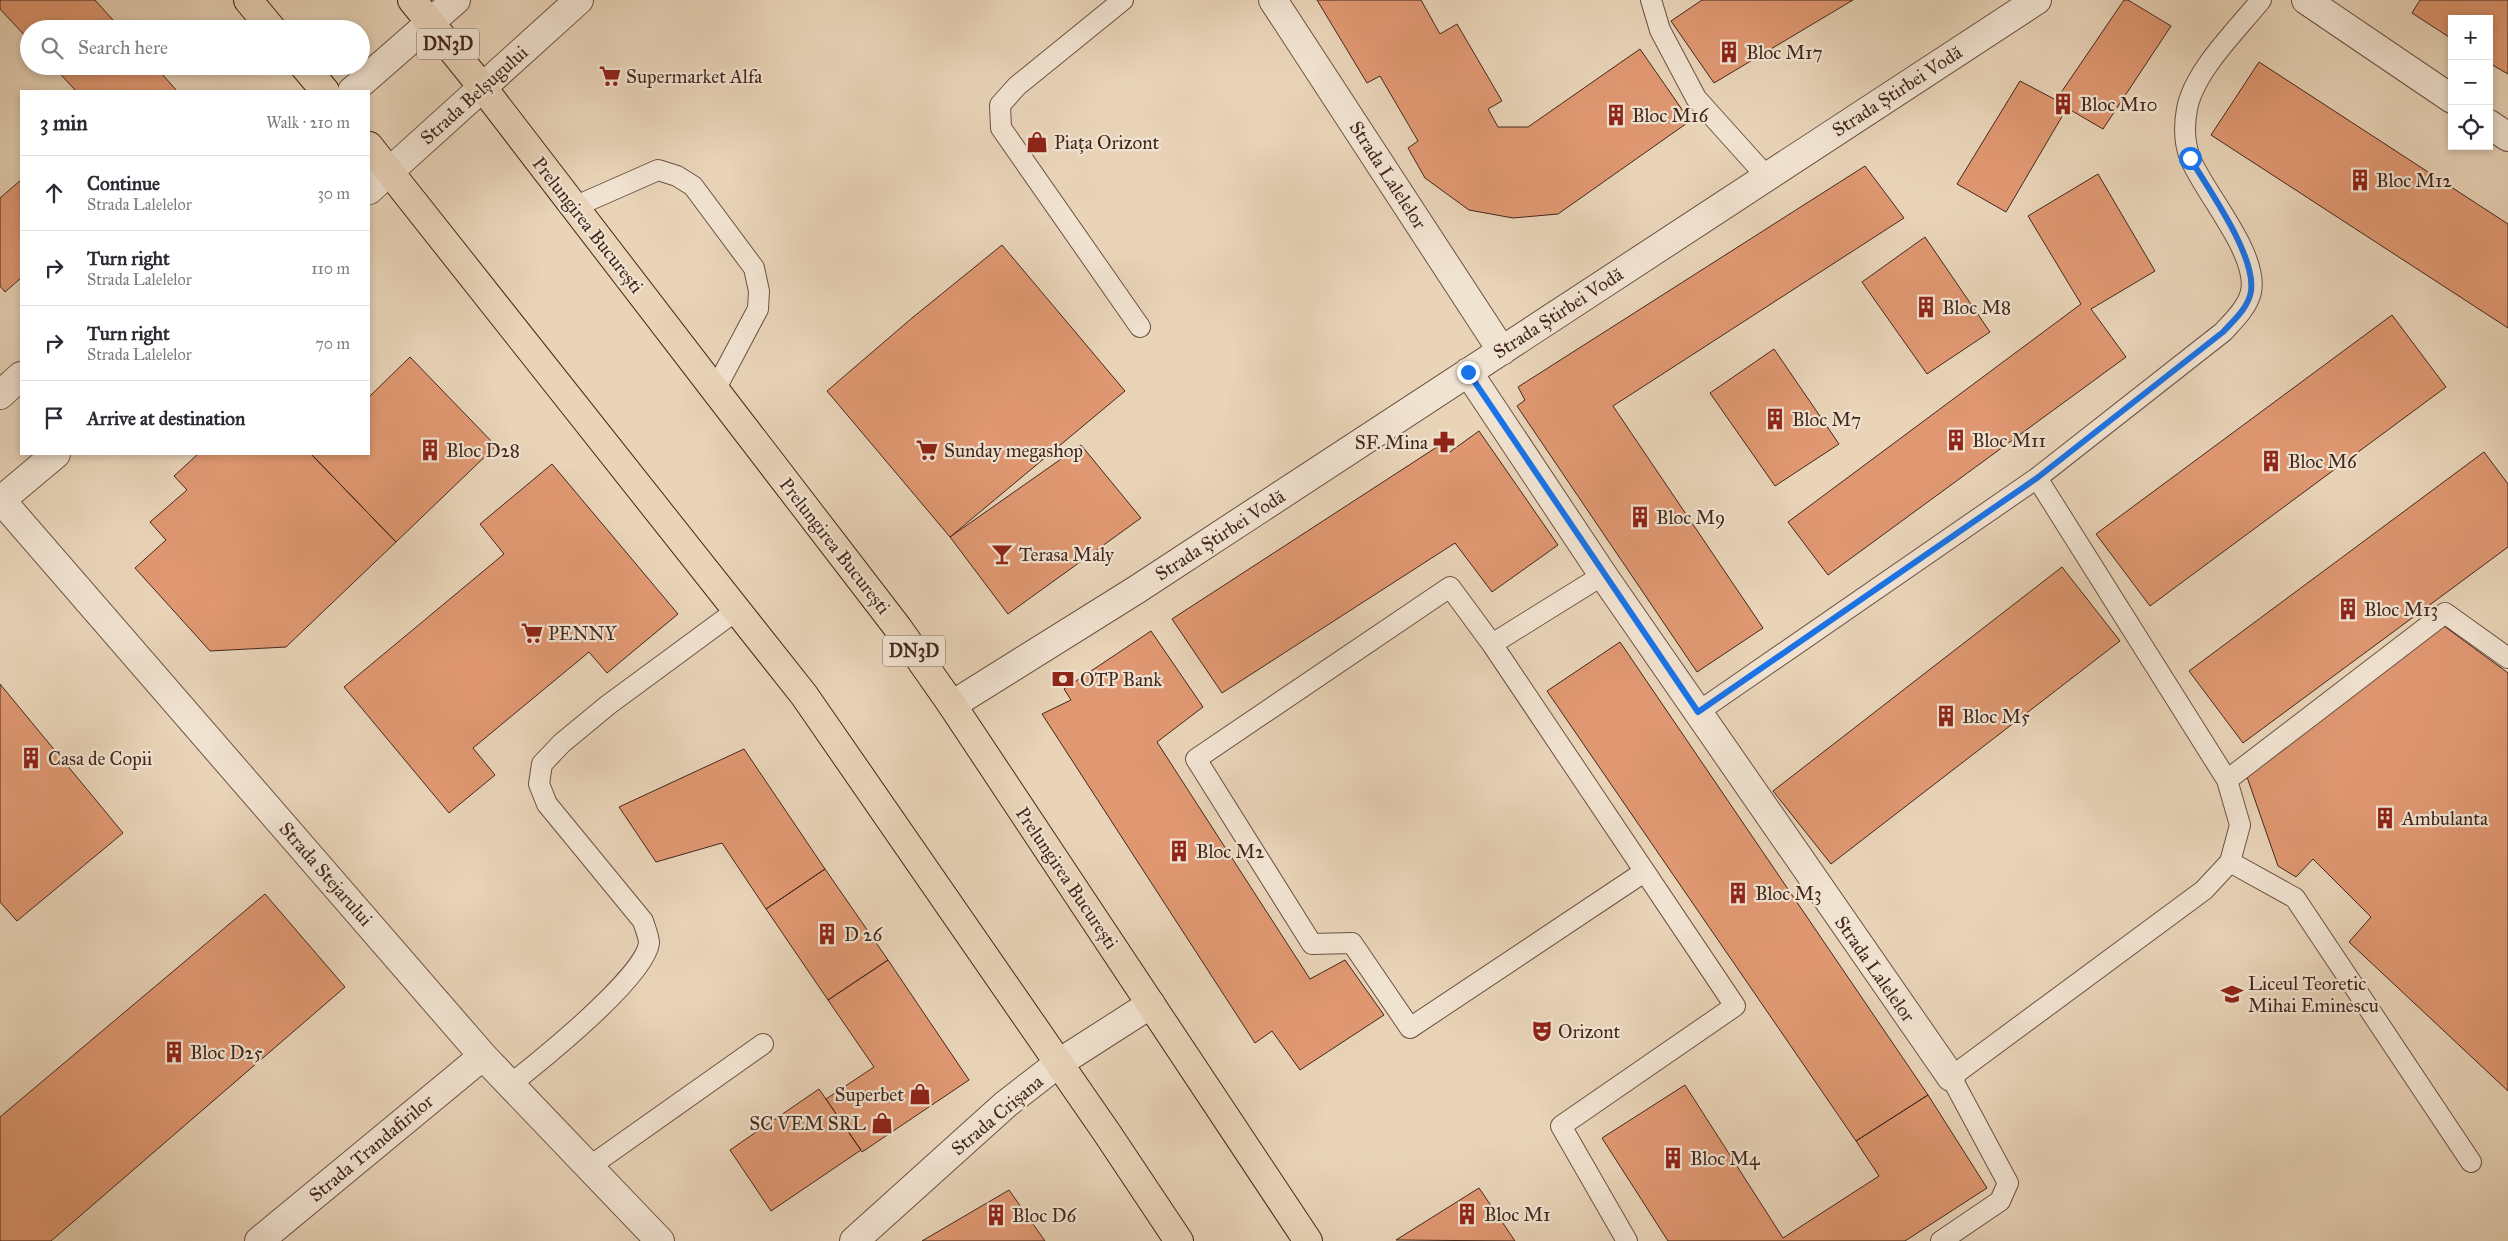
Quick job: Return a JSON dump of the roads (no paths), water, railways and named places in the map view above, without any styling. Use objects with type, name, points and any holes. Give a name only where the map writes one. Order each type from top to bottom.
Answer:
[{"type":"main road","points":[[248,0],[265,20]]},
{"type":"main road","name":"Prelungirea București","points":[[412,0],[483,88],[898,628],[952,705],[1308,1241]]},
{"type":"main road","points":[[312,75],[324,90]]},
{"type":"main road","points":[[370,147],[804,696],[1059,1063],[1179,1241]]},
{"type":"street","points":[[353,90],[456,0]]},
{"type":"street","name":"Strada Belșugului","points":[[370,189],[579,0]]},
{"type":"street","name":"Strada Lalelelor","points":[[1273,0],[1502,351]]},
{"type":"street","name":"Strada Știrbei Vodă","points":[[952,705],[1144,585],[2037,0]]},
{"type":"street","points":[[2306,0],[2448,96]]},
{"type":"street","points":[[2493,127],[2508,137]]},
{"type":"street","name":"Strada Lalelelor","points":[[1468,372],[1604,575],[1951,1077]]},
{"type":"street","points":[[0,394],[20,377]]},
{"type":"street","points":[[0,500],[55,455]]},
{"type":"street","name":"Strada Stejarului","points":[[0,500],[484,1056],[660,1241]]},
{"type":"street","name":"Strada Crișana","points":[[854,1241],[1006,1104],[1059,1063],[1151,1004]]},
{"type":"street","name":"Strada Trandafirilor","points":[[259,1241],[484,1056]]},
{"type":"lane","points":[[1123,0],[1017,86],[1000,105],[1002,128],[1140,327]]},
{"type":"lane","points":[[1651,0],[1660,30],[1696,98],[1767,177]]},
{"type":"lane","points":[[1698,712],[2037,478],[2223,332],[2240,313],[2251,291],[2244,250],[2190,158],[2184,133],[2187,108],[2193,89],[2212,60],[2262,0]]},
{"type":"lane","points":[[574,207],[658,170],[677,176],[693,186],[754,268],[759,291],[758,309],[715,390]]},
{"type":"lane","points":[[1941,1241],[2000,1201],[2008,1183],[1951,1077],[2204,890],[2230,862],[2240,825],[2227,780],[2037,478]]},
{"type":"lane","points":[[1492,644],[1604,575]]},
{"type":"lane","points":[[1627,1241],[1561,1126],[1735,1006],[1492,644],[1450,587],[1196,759],[1312,944],[1352,942],[1410,1028],[1644,872]]},
{"type":"lane","points":[[511,1084],[544,1058],[624,983],[643,961],[649,942],[643,922],[547,804],[539,784],[542,764],[562,743],[608,705],[737,610]]},
{"type":"lane","points":[[2227,780],[2445,613],[2508,658]]},
{"type":"lane","points":[[2230,862],[2295,898],[2471,1162]]},
{"type":"lane","points":[[589,1166],[763,1044]]},
{"type":"place","name":"Bloc M17","points":[[1729,52]]},
{"type":"place","name":"Supermarket Alfa","points":[[610,76]]},
{"type":"place","name":"Bloc M10","points":[[2063,104]]},
{"type":"place","name":"Bloc M16","points":[[1616,115]]},
{"type":"place","name":"Piața Orizont","points":[[1037,142]]},
{"type":"place","name":"Bloc M12","points":[[2360,180]]},
{"type":"place","name":"Bloc M8","points":[[1926,307]]},
{"type":"place","name":"Bloc M7","points":[[1775,419]]},
{"type":"place","name":"Bloc M11","points":[[1956,440]]},
{"type":"place","name":"SF. Mina","points":[[1444,442]]},
{"type":"place","name":"Bloc D28","points":[[430,450]]},
{"type":"place","name":"Sunday megashop","points":[[927,450]]},
{"type":"place","name":"Bloc M6","points":[[2271,461]]},
{"type":"place","name":"Bloc M9","points":[[1640,517]]},
{"type":"place","name":"Terasa Maly","points":[[1002,554]]},
{"type":"place","name":"Bloc M13","points":[[2348,609]]},
{"type":"place","name":"PENNY","points":[[532,633]]},
{"type":"place","name":"OTP Bank","points":[[1063,679]]},
{"type":"place","name":"Bloc M5","points":[[1946,716]]},
{"type":"place","name":"Casa de Copii","points":[[31,758]]},
{"type":"place","name":"Ambulanta","points":[[2385,818]]},
{"type":"place","name":"Bloc M2","points":[[1179,851]]},
{"type":"place","name":"Bloc M3","points":[[1738,893]]},
{"type":"place","name":"D 26","points":[[827,934]]},
{"type":"place","name":"Liceul Teoretic Mihai Eminescu","points":[[2232,994]]},
{"type":"place","name":"Orizont","points":[[1542,1031]]},
{"type":"place","name":"Bloc D25","points":[[174,1052]]},
{"type":"place","name":"Superbet","points":[[920,1094]]},
{"type":"place","name":"SC VEM SRL","points":[[882,1123]]},
{"type":"place","name":"Bloc M4","points":[[1673,1158]]},
{"type":"place","name":"Bloc M1","points":[[1467,1214]]},
{"type":"place","name":"Bloc D6","points":[[996,1215]]}]
